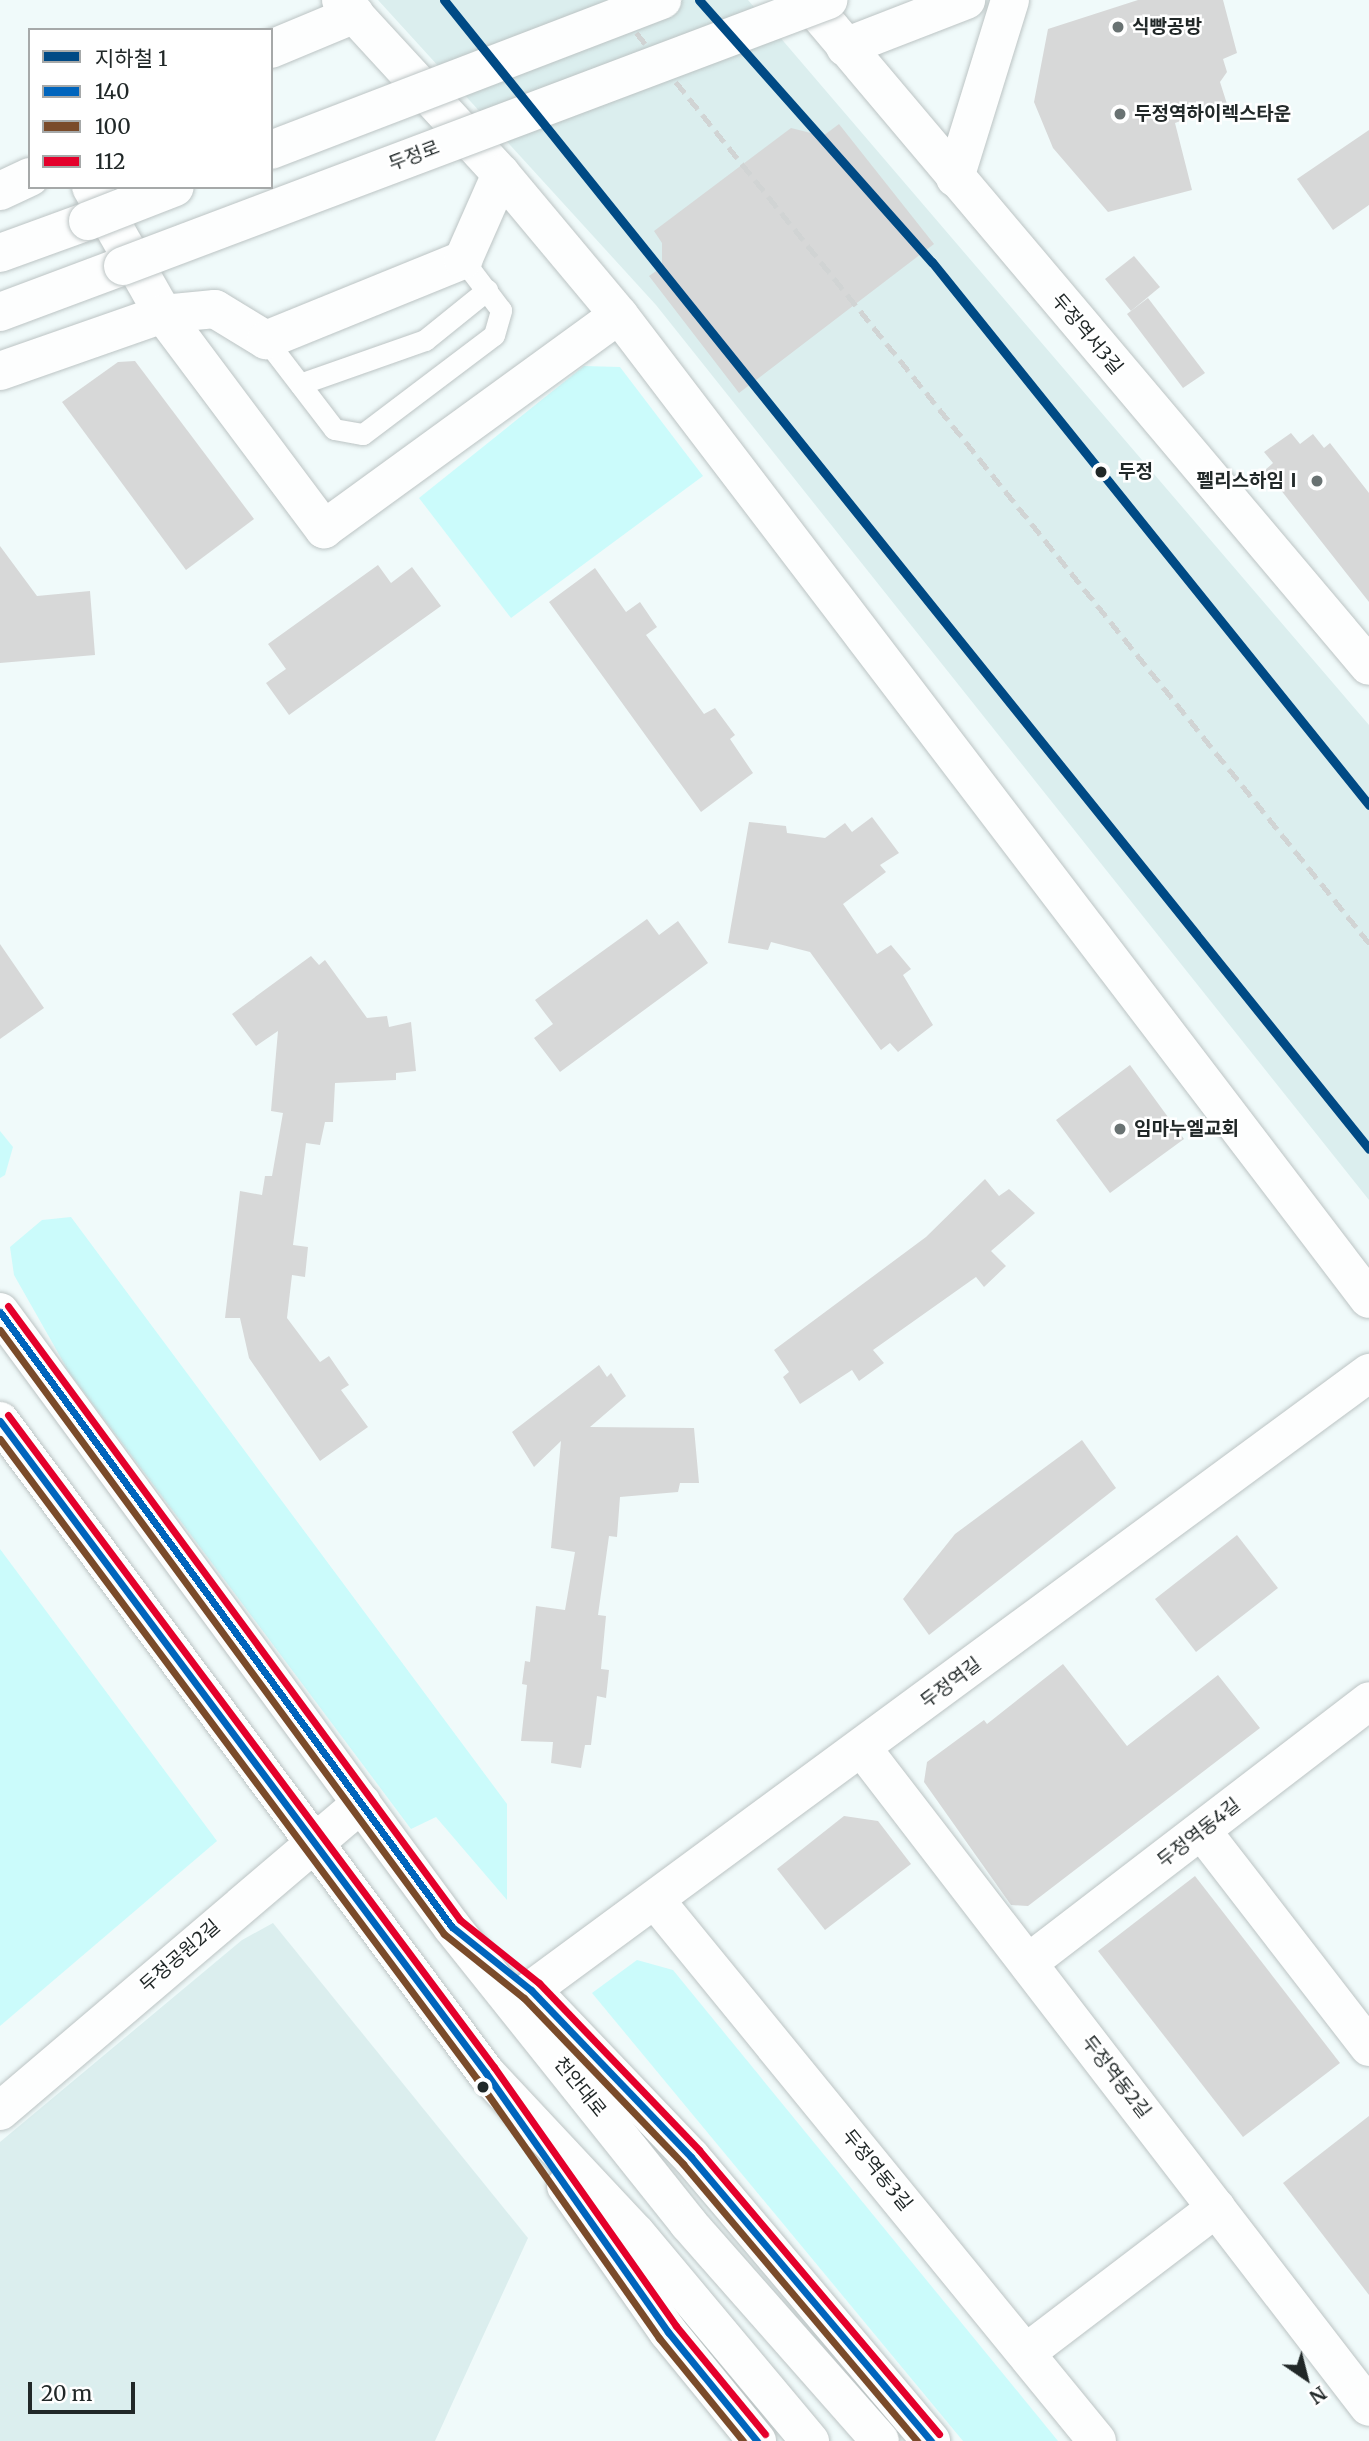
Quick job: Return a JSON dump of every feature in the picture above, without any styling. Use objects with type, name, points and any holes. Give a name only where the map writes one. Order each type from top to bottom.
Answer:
[{"type":"street","points":[[273,149],[662,0]]},
{"type":"street","name":"두정역서3길","points":[[807,0],[1369,666]]},
{"type":"street","name":"두정로","points":[[0,312],[828,0]]},
{"type":"street","points":[[845,47],[967,0]]},
{"type":"street","points":[[955,177],[1010,0]]},
{"type":"street","points":[[273,48],[348,7],[501,174],[619,314],[1369,1299]]},
{"type":"street","points":[[0,371],[163,313],[215,309],[266,340],[463,260],[501,174]]},
{"type":"street","points":[[0,191],[28,178]]},
{"type":"street","points":[[0,253],[90,204],[165,189]]},
{"type":"street","points":[[90,204],[163,313],[324,529],[619,314]]},
{"type":"street","name":"천안대로","points":[[0,1312],[452,1927],[688,2223],[880,2441]]},
{"type":"street","name":"두정역길","points":[[531,1990],[656,1901],[1369,1373]]},
{"type":"street","points":[[0,1421],[313,1845],[486,2073],[668,2332],[757,2441]]},
{"type":"street","name":"두정역동4길","points":[[1028,1963],[1369,1701]]},
{"type":"street","name":"두정역동2길","points":[[862,1748],[1369,2407]]},
{"type":"street","name":"두정공원2길","points":[[0,2112],[362,1803]]},
{"type":"street","points":[[1202,1831],[1369,2047]]},
{"type":"street","name":"두정역동3길","points":[[656,1901],[1097,2441]]},
{"type":"street","points":[[452,1927],[531,1990],[691,2157],[931,2441]]},
{"type":"street","points":[[486,2073],[635,2232],[810,2441]]},
{"type":"street","points":[[1027,2352],[1216,2208]]},
{"type":"lane","points":[[266,340],[334,429],[363,434],[494,335],[501,310],[463,260]]},
{"type":"lane","points":[[300,384],[425,340],[486,290]]},
{"type":"shaded area","points":[[378,0],[748,0],[1369,725],[1369,1200],[656,305]]},
{"type":"shaded area","points":[[584,366],[620,367],[703,476],[511,618],[419,498]]},
{"type":"shaded area","points":[[0,1131],[13,1147],[5,1175],[0,1178]]},
{"type":"shaded area","points":[[71,1217],[507,1804],[507,1900],[436,1817],[411,1829],[69,1372],[14,1275],[10,1247],[42,1220]]},
{"type":"shaded area","points":[[0,1549],[217,1841],[0,2026]]},
{"type":"shaded area","points":[[273,1923],[528,2238],[435,2441],[0,2441],[0,2142],[242,1940]]},
{"type":"shaded area","points":[[637,1960],[673,1970],[1058,2441],[963,2441],[592,1993]]},
{"type":"building","name":"두정역하이렉스타운","points":[[1138,0],[1223,0],[1237,53],[1223,59],[1227,72],[1220,82],[1227,104],[1175,123],[1192,190],[1108,212],[1053,148],[1034,102],[1048,29]]},
{"type":"building","points":[[839,124],[934,244],[739,393],[649,276],[662,267],[662,243],[654,231],[791,128],[823,136]]},
{"type":"building","points":[[1369,130],[1369,205],[1333,230],[1297,179]]},
{"type":"building","points":[[1134,256],[1160,287],[1131,311],[1105,279]]},
{"type":"building","points":[[1148,298],[1205,373],[1183,388],[1127,314]]},
{"type":"building","points":[[135,361],[254,519],[186,570],[62,402],[118,362]]},
{"type":"building","name":"펠리스하임Ⅰ","points":[[1291,433],[1300,444],[1313,434],[1324,448],[1330,443],[1369,493],[1369,602],[1265,470],[1273,463],[1264,452]]},
{"type":"building","points":[[0,546],[37,596],[90,591],[95,655],[0,663]]},
{"type":"building","points":[[378,565],[391,583],[412,567],[441,606],[289,715],[266,683],[286,669],[268,644]]},
{"type":"building","points":[[595,568],[626,612],[640,602],[657,627],[646,635],[704,714],[715,708],[735,735],[730,739],[753,773],[701,812],[549,602]]},
{"type":"building","points":[[872,817],[899,853],[880,865],[886,872],[843,904],[877,954],[891,945],[911,969],[903,975],[933,1025],[898,1052],[890,1043],[881,1050],[810,952],[771,942],[768,950],[728,943],[749,822],[786,826],[787,833],[825,838],[845,823],[852,832]]},
{"type":"building","points":[[647,919],[659,935],[678,921],[708,963],[560,1072],[534,1038],[553,1024],[535,1000]]},
{"type":"building","points":[[0,944],[44,1008],[0,1039]]},
{"type":"building","points":[[311,956],[319,965],[325,960],[367,1018],[387,1016],[389,1027],[411,1022],[416,1071],[396,1073],[396,1080],[335,1083],[333,1122],[325,1122],[320,1145],[306,1143],[293,1245],[308,1247],[305,1277],[292,1275],[287,1318],[320,1362],[329,1356],[349,1385],[341,1390],[368,1427],[320,1461],[249,1358],[240,1318],[225,1318],[240,1191],[262,1195],[265,1176],[272,1176],[283,1113],[271,1111],[278,1031],[256,1046],[232,1014]]},
{"type":"building","name":"임마누엘교회","points":[[1130,1065],[1184,1139],[1110,1193],[1056,1120]]},
{"type":"building","points":[[985,1179],[999,1196],[1009,1189],[1035,1213],[991,1251],[1006,1266],[984,1287],[976,1277],[873,1350],[884,1363],[859,1381],[852,1370],[800,1404],[783,1377],[789,1372],[774,1350],[926,1237]]},
{"type":"building","points":[[599,1365],[607,1377],[611,1373],[626,1396],[590,1427],[694,1428],[699,1483],[680,1483],[678,1492],[620,1497],[617,1537],[609,1536],[598,1615],[606,1616],[601,1669],[609,1670],[606,1698],[597,1696],[591,1745],[585,1745],[581,1768],[551,1763],[553,1742],[521,1741],[527,1685],[522,1684],[525,1661],[530,1662],[536,1606],[565,1610],[575,1552],[551,1548],[561,1441],[534,1467],[512,1432]]},
{"type":"building","points":[[1082,1440],[1116,1488],[929,1635],[903,1599],[955,1534]]},
{"type":"building","points":[[1237,1535],[1278,1588],[1196,1652],[1155,1599]]},
{"type":"building","points":[[1063,1664],[1127,1746],[1218,1675],[1260,1728],[1028,1906],[1011,1905],[924,1782],[927,1762],[984,1720],[987,1724]]},
{"type":"building","points":[[844,1816],[878,1821],[911,1864],[825,1930],[777,1869]]},
{"type":"building","points":[[1195,1876],[1340,2063],[1243,2137],[1098,1951]]},
{"type":"building","points":[[1369,2116],[1369,2295],[1283,2183]]},
{"type":"railway","points":[[610,0],[1369,943]]},
{"type":"metro line","name":"1","points":[[444,0],[1369,1149]]},
{"type":"metro line","name":"1","points":[[699,0],[932,262],[1369,805]]},
{"type":"transit line","name":"112","points":[[8,1306],[460,1920],[539,1983],[699,2150],[939,2434]]},
{"type":"transit line","name":"140","points":[[0,1312],[452,1927],[531,1990],[691,2157],[931,2441]]},
{"type":"transit line","name":"100","points":[[0,1330],[444,1934],[524,1998],[683,2164],[917,2441]]},
{"type":"transit line","name":"112","points":[[8,1415],[494,2067],[676,2326],[765,2434]]},
{"type":"transit line","name":"140","points":[[0,1421],[486,2073],[668,2332],[757,2441]]},
{"type":"transit line","name":"100","points":[[0,1439],[477,2079],[659,2338],[743,2441]]},
{"type":"place","name":"식빵공방","points":[[1118,27]]},
{"type":"place","name":"두정역하이렉스타운","points":[[1120,114]]},
{"type":"place","name":"두정","points":[[1101,472]]},
{"type":"place","name":"펠리스하임Ⅰ","points":[[1317,481]]},
{"type":"place","name":"임마누엘교회","points":[[1120,1129]]}]
